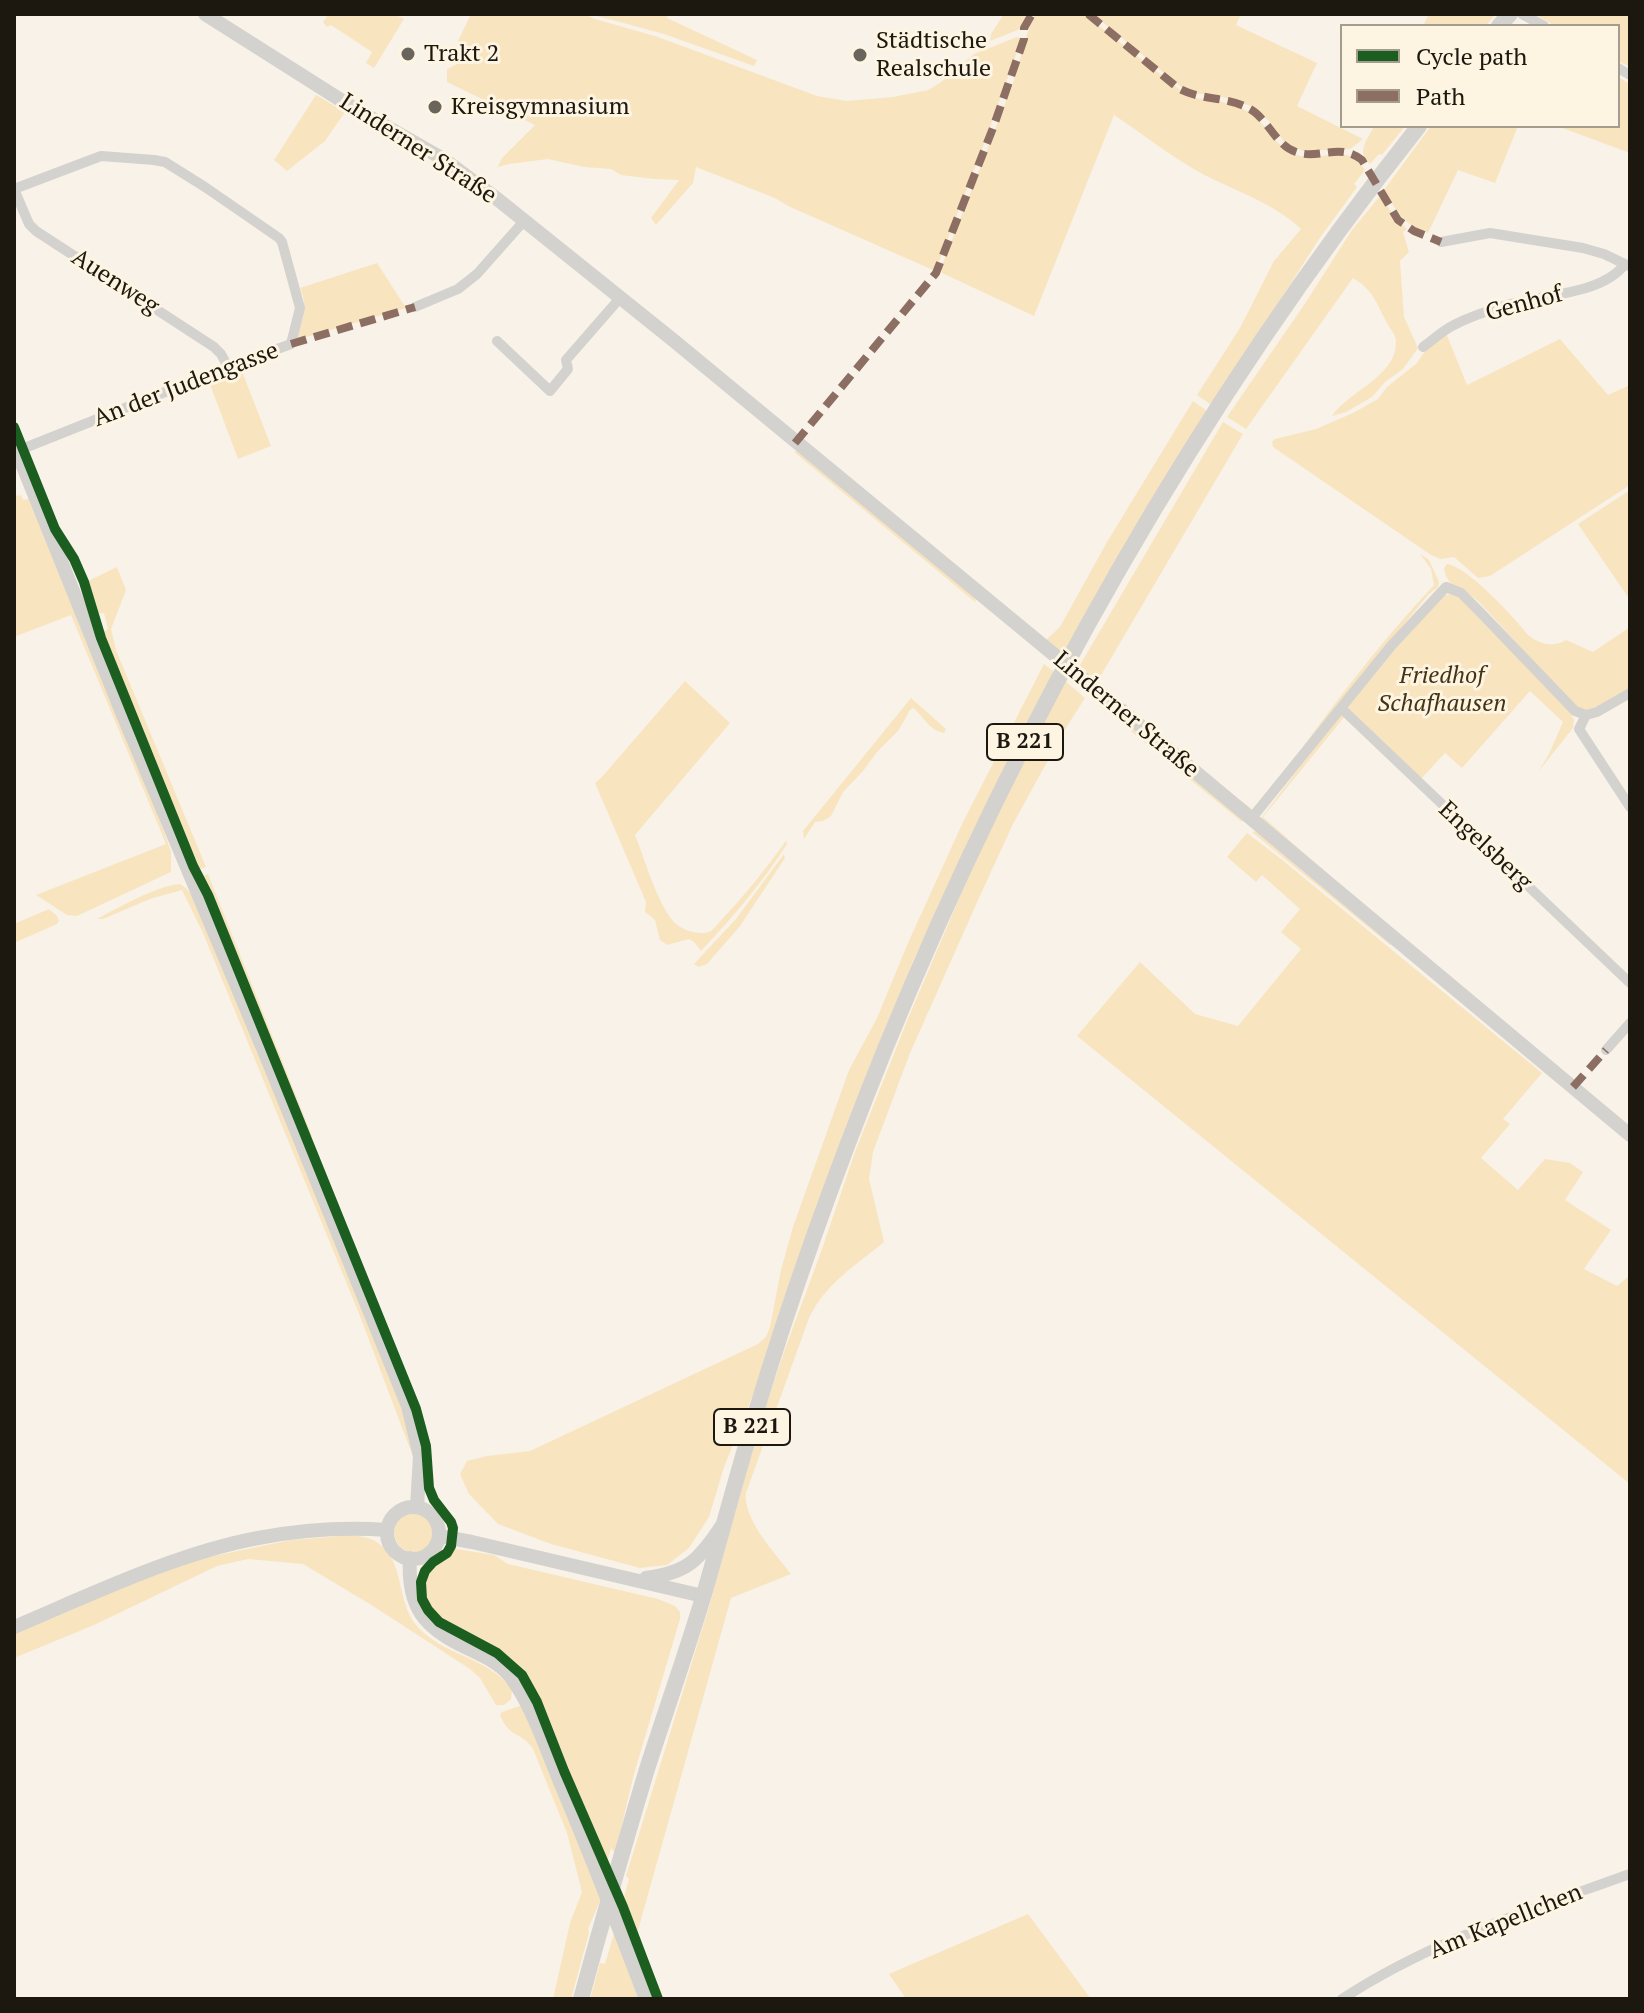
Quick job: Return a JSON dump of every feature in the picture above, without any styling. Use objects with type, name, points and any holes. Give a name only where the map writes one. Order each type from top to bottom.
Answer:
[{"type":"main road","name":"Linderner Straße","points":[[205,14],[347,104],[445,160],[496,198],[1031,636],[1630,1135]]},
{"type":"main road","name":"B 221","points":[[581,1999],[620,1857],[798,1283],[886,1047],[962,872],[1043,707],[1120,568],[1205,426],[1285,307],[1417,128]]},
{"type":"main road","points":[[16,448],[408,1406],[420,1456],[417,1507]]},
{"type":"main road","points":[[417,1507],[432,1515],[438,1524],[439,1536],[436,1546],[428,1554],[416,1559],[402,1556],[394,1550],[387,1530],[396,1513],[417,1507]]},
{"type":"main road","points":[[634,1579],[663,1576],[681,1570],[698,1558],[725,1521]]},
{"type":"main road","points":[[14,1627],[121,1582],[234,1543],[304,1531],[344,1528],[387,1530]]},
{"type":"main road","points":[[439,1536],[703,1596]]},
{"type":"main road","points":[[410,1558],[409,1581],[422,1617],[441,1635],[504,1668],[515,1683],[538,1728],[587,1846],[646,1999]]},
{"type":"street","points":[[1522,14],[1540,24]]},
{"type":"street","name":"An der Judengasse","points":[[14,189],[101,156],[165,162],[272,231],[282,242],[300,308],[291,344],[16,448]]},
{"type":"street","name":"Auenweg","points":[[14,189],[29,224],[36,231],[214,347],[228,367]]},
{"type":"street","points":[[415,307],[458,289],[467,282],[524,221]]},
{"type":"street","name":"Genhof","points":[[1441,242],[1490,233],[1583,248],[1628,265]]},
{"type":"street","name":"Genhof","points":[[1423,347],[1452,326],[1477,315],[1510,304],[1585,288],[1628,265]]},
{"type":"street","points":[[497,341],[550,391],[568,369],[566,360],[620,298]]},
{"type":"street","points":[[1251,819],[1391,646],[1446,587],[1461,593],[1575,711],[1586,715],[1597,712],[1630,693]]},
{"type":"street","name":"Engelsberg","points":[[1341,708],[1630,983]]},
{"type":"street","points":[[1586,715],[1579,729],[1630,807]]},
{"type":"street","points":[[1606,1050],[1630,1023]]},
{"type":"street","name":"Am Kapellchen","points":[[1342,1999],[1433,1948],[1480,1927],[1630,1874]]},
{"type":"green space","points":[[329,14],[394,14],[404,19],[374,68],[366,63],[372,52],[331,25],[327,27],[323,22]]},
{"type":"green space","points":[[467,14],[584,14],[658,37],[817,96],[847,101],[928,90],[974,54],[1017,37],[1021,41],[940,259],[933,270],[775,198],[696,167],[693,183],[656,225],[651,218],[679,180],[621,175],[611,169],[548,159],[509,164],[496,170],[502,158],[535,125],[447,82],[447,69],[474,56],[475,48],[467,48],[458,41],[470,16]]},
{"type":"green space","points":[[590,14],[668,14],[667,18],[757,60],[754,66],[664,34]]},
{"type":"green space","points":[[1004,14],[1030,14],[1020,29],[990,41],[991,34]]},
{"type":"green space","points":[[1035,14],[1084,14],[1188,96],[1216,100],[1247,111],[1289,152],[1307,157],[1342,154],[1358,161],[1365,170],[1354,184],[1357,187],[1319,239],[1213,406],[1197,395],[1240,328],[1274,261],[1301,229],[1263,202],[1192,168],[1114,115],[1034,316],[942,273],[941,268],[1012,86]]},
{"type":"green space","points":[[1093,14],[1241,14],[1236,25],[1317,63],[1297,106],[1363,139],[1350,149],[1303,151],[1285,143],[1269,121],[1251,106],[1213,94],[1193,94]]},
{"type":"green space","points":[[1429,14],[1495,14],[1488,24],[1424,24]]},
{"type":"green space","points":[[1535,14],[1630,14],[1630,67],[1620,62],[1620,24],[1552,24]]},
{"type":"green space","points":[[1620,78],[1630,84],[1630,153],[1562,128],[1620,128]]},
{"type":"green space","points":[[316,95],[345,112],[325,141],[287,171],[274,160]]},
{"type":"green space","points":[[1373,128],[1403,128],[1382,155],[1379,154],[1370,164],[1363,150]]},
{"type":"green space","points":[[1430,128],[1517,128],[1495,183],[1458,170],[1428,233],[1407,222],[1384,190]]},
{"type":"green space","points":[[1380,196],[1407,229],[1403,232],[1409,252],[1400,261],[1404,317],[1418,348],[1403,369],[1385,382],[1372,397],[1332,416],[1388,365],[1396,343],[1373,297],[1353,278],[1246,429],[1227,417],[1352,230]]},
{"type":"green space","points":[[377,263],[406,308],[296,340],[304,308],[300,288]]},
{"type":"green space","points":[[1446,333],[1467,385],[1560,339],[1608,395],[1630,385],[1630,485],[1490,576],[1478,578],[1454,557],[1441,559],[1431,555],[1273,447],[1272,442],[1316,429],[1378,399],[1387,387],[1417,363],[1427,348]]},
{"type":"green space","points":[[240,366],[271,446],[238,459],[208,379]]},
{"type":"green space","points":[[1193,401],[1210,413],[1064,661],[1046,640],[1060,627],[1107,542]]},
{"type":"green space","points":[[1223,422],[1243,434],[1097,682],[1183,756],[1253,810],[1251,812],[1077,670]]},
{"type":"green space","points":[[797,451],[976,598],[975,602],[794,452]]},
{"type":"green space","points":[[14,490],[23,500],[29,499],[171,851],[171,872],[77,916],[67,915],[36,895],[166,844],[71,615],[14,637]]},
{"type":"green space","points":[[1630,490],[1630,600],[1578,524]]},
{"type":"green space","points":[[1420,554],[1429,560],[1439,582],[1438,587],[1300,751],[1364,666],[1434,585],[1431,569]]},
{"type":"green space","points":[[1447,564],[1478,583],[1528,635],[1542,643],[1557,644],[1566,640],[1593,652],[1630,627],[1630,691],[1589,711],[1576,708],[1478,601],[1449,581],[1444,568]]},
{"type":"green space","points":[[117,567],[126,590],[111,629],[116,650],[206,867],[197,870],[101,633],[108,629],[104,613],[94,614],[86,582]]},
{"type":"green space","name":"Friedhof Schafhausen","points":[[1450,594],[1460,598],[1569,710],[1574,720],[1573,728],[1538,772],[1563,722],[1530,691],[1462,768],[1445,753],[1419,781],[1344,708],[1406,635],[1444,596]]},
{"type":"green space","points":[[1044,664],[1057,674],[1002,772],[914,959],[873,1058],[771,1351],[724,1467],[709,1517],[689,1548],[667,1565],[640,1568],[551,1544],[498,1524],[469,1494],[460,1474],[467,1461],[530,1451],[758,1344],[766,1337],[793,1227],[849,1070],[877,1018],[963,822]]},
{"type":"green space","points":[[1064,680],[1085,698],[1013,824],[910,1053],[873,1152],[869,1179],[884,1242],[833,1285],[809,1318],[746,1493],[746,1503],[755,1525],[791,1574],[731,1598],[637,1934],[664,1999],[660,1999],[622,1904],[629,1879],[626,1876],[709,1607],[760,1423],[855,1152],[907,1021],[978,854]]},
{"type":"green space","points":[[685,681],[730,723],[635,835],[658,895],[670,917],[688,931],[711,931],[786,841],[787,844],[747,899],[701,951],[689,939],[667,945],[660,940],[655,920],[645,912],[646,902],[595,783]]},
{"type":"green space","points":[[911,698],[946,729],[944,733],[930,726],[913,708],[910,710],[898,731],[843,792],[831,816],[815,822],[804,839],[803,831]]},
{"type":"green space","points":[[1095,698],[1243,819],[1242,822],[1105,710]]},
{"type":"green space","points":[[1339,715],[1345,716],[1263,817],[1353,896],[1260,824],[1262,817]]},
{"type":"green space","points":[[1257,831],[1392,943],[1390,945],[1252,832]]},
{"type":"green space","points":[[1247,833],[1542,1073],[1503,1119],[1510,1124],[1481,1158],[1518,1190],[1545,1159],[1570,1163],[1583,1172],[1565,1200],[1611,1230],[1584,1269],[1617,1286],[1630,1275],[1630,1484],[1077,1036],[1140,962],[1195,1014],[1238,1026],[1301,949],[1281,932],[1300,909],[1262,875],[1256,882],[1227,857]]},
{"type":"green space","points":[[784,854],[785,858],[740,926],[707,964],[699,967],[694,964],[736,919]]},
{"type":"green space","points":[[208,874],[312,1136],[308,1137],[203,876]]},
{"type":"green space","points":[[179,884],[194,898],[201,912],[406,1410],[415,1462],[358,1311],[203,933],[182,890],[97,919],[148,893]]},
{"type":"green space","points":[[49,909],[57,916],[57,924],[14,943],[14,924]]},
{"type":"green space","points":[[414,1512],[428,1518],[434,1532],[428,1546],[414,1552],[400,1546],[394,1532],[400,1518]]},
{"type":"green space","points":[[355,1535],[373,1540],[387,1551],[397,1571],[405,1605],[416,1625],[438,1643],[502,1678],[512,1689],[511,1699],[504,1705],[496,1705],[480,1678],[470,1669],[303,1564],[248,1559],[217,1566],[94,1625],[14,1658],[14,1631],[119,1587],[199,1559],[291,1540]]},
{"type":"green space","points":[[442,1550],[494,1555],[508,1564],[658,1599],[675,1606],[680,1612],[615,1853],[611,1848],[604,1874],[527,1691],[511,1662],[499,1651],[491,1654],[433,1623],[419,1600],[417,1578],[423,1564]]},
{"type":"green space","points":[[524,1706],[603,1894],[588,1929],[571,1999],[553,1999],[570,1923],[582,1892],[567,1833],[533,1749],[507,1728],[500,1715]]},
{"type":"green space","points":[[1028,1914],[1091,1999],[906,1999],[889,1974]]},
{"type":"green space","points":[[615,1930],[643,1999],[590,1999],[600,1963],[605,1964]]},
{"type":"marked path","points":[[795,443],[936,273],[993,128],[1024,39],[1024,28],[1032,14]]},
{"type":"marked path","points":[[1088,14],[1178,88],[1233,102],[1256,113],[1289,149],[1305,154],[1346,152],[1362,160],[1398,220],[1414,231],[1441,242]]},
{"type":"marked path","points":[[291,344],[415,307]]},
{"type":"marked path","points":[[1573,1087],[1606,1050]]},
{"type":"cycle path","points":[[14,427],[55,529],[84,582],[101,638],[416,1409],[426,1446],[429,1488],[453,1528],[447,1553],[425,1571],[421,1582],[422,1599],[439,1622],[497,1653],[522,1675],[537,1702],[658,1999]]},
{"type":"place","name":"Trakt 2","points":[[408,54]]},
{"type":"place","name":"Städtische Realschule","points":[[860,55]]},
{"type":"place","name":"Kreisgymnasium","points":[[435,107]]}]
